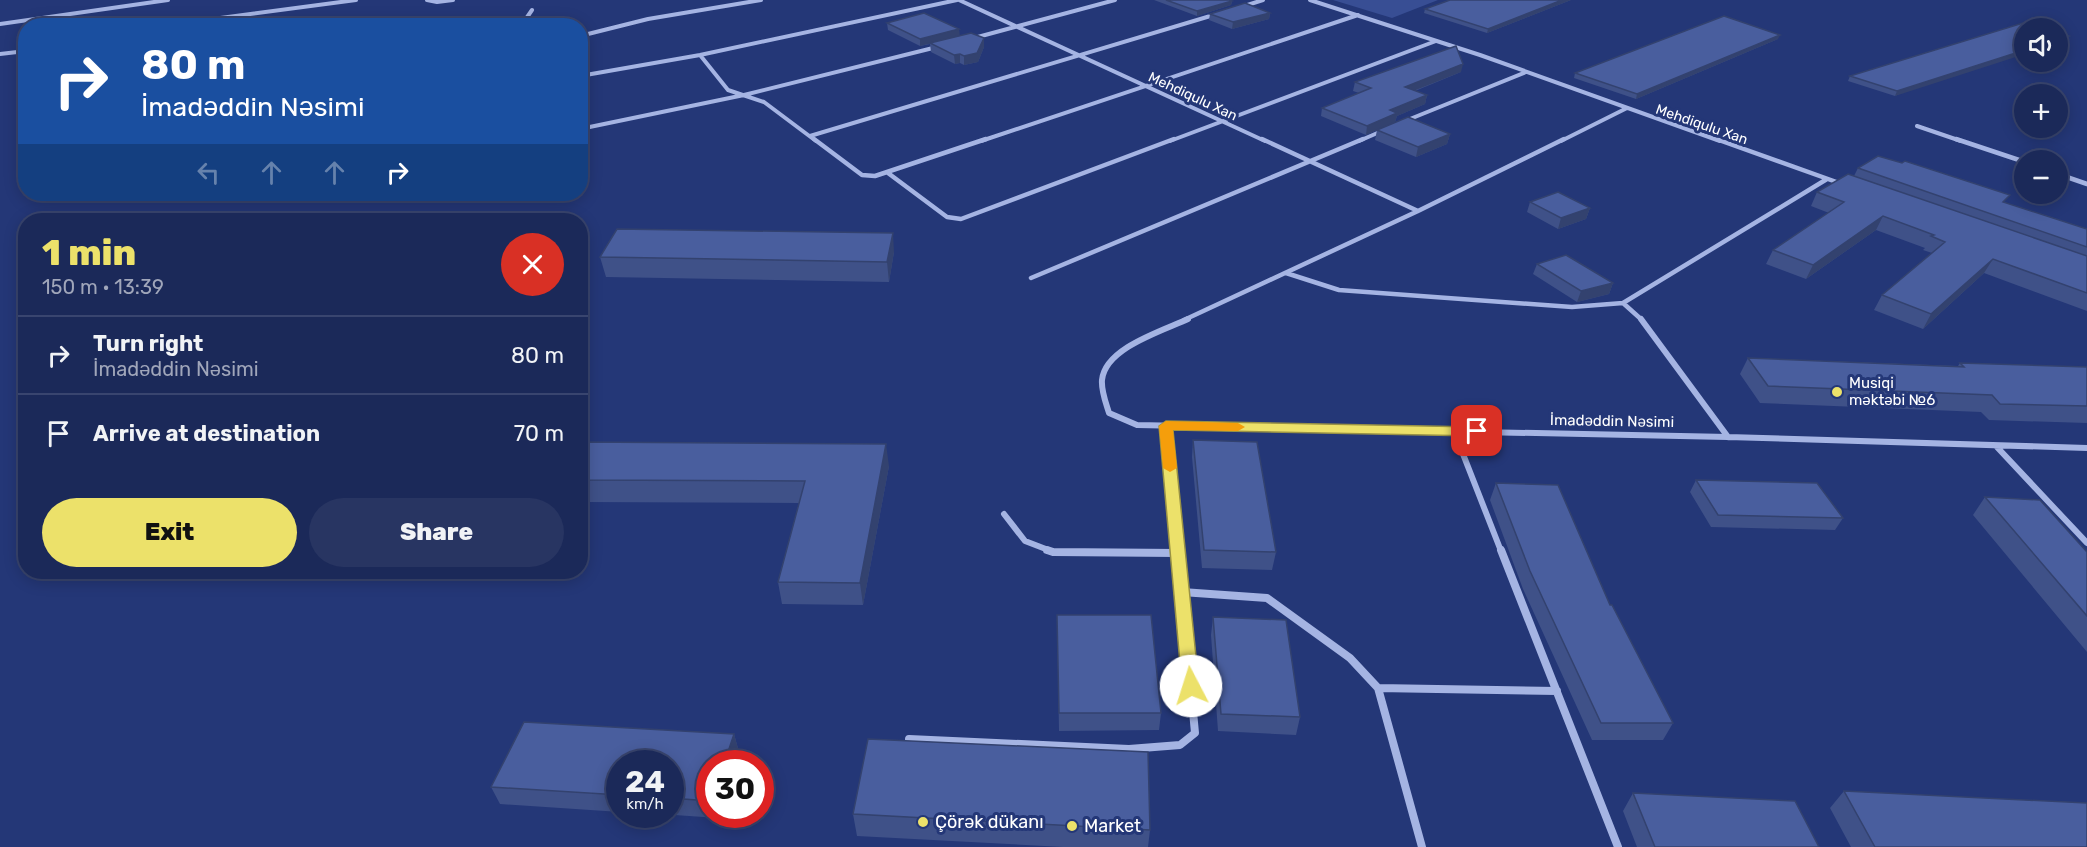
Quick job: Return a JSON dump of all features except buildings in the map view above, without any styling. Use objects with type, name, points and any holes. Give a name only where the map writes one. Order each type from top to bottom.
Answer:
[{"type":"street","points":[[42,18],[168,0]]},
{"type":"street","points":[[220,18],[356,0]]},
{"type":"street","points":[[427,0],[437,2],[453,0]]},
{"type":"street","points":[[588,34],[620,24],[680,12],[762,0]]},
{"type":"street","points":[[588,75],[700,55],[958,0]]},
{"type":"street","name":"Mehdiqulu Xan","points":[[958,0],[1418,211]]},
{"type":"street","points":[[972,38],[1115,0]]},
{"type":"street","points":[[1231,10],[1263,0]]},
{"type":"street","name":"Mehdiqulu Xan","points":[[1310,0],[1527,72],[1851,188]]},
{"type":"street","points":[[526,18],[532,10]]},
{"type":"street","points":[[810,136],[1220,13]]},
{"type":"street","points":[[700,55],[728,90],[764,102],[862,175],[875,176],[1358,15]]},
{"type":"street","points":[[0,24],[18,21]]},
{"type":"street","points":[[888,173],[947,217],[961,219],[1437,41]]},
{"type":"street","points":[[588,127],[744,95],[938,47]]},
{"type":"street","points":[[0,54],[18,52]]},
{"type":"street","points":[[1396,125],[1527,72]]},
{"type":"street","points":[[1286,273],[1627,108]]},
{"type":"street","points":[[1917,126],[2014,158]]},
{"type":"street","points":[[1031,278],[1385,129]]},
{"type":"street","points":[[2068,177],[2087,184]]},
{"type":"street","points":[[1286,273],[1340,290],[1572,307],[1623,303],[1827,179]]},
{"type":"street","name":"İmadəddin Nəsimi","points":[[1286,273],[1123,349],[1104,367],[1101,389],[1109,412],[1137,425],[1728,437],[2087,448]]},
{"type":"street","points":[[1623,303],[1640,318],[1728,437]]},
{"type":"street","points":[[909,739],[1129,748],[1180,745],[1195,733],[1166,426]]},
{"type":"street","points":[[1454,431],[1618,847]]},
{"type":"street","points":[[1996,446],[2087,543]]},
{"type":"street","points":[[1004,514],[1025,541],[1053,552],[1178,553]]},
{"type":"street","points":[[1182,592],[1267,598],[1350,657],[1378,688],[1422,847]]},
{"type":"street","points":[[1378,688],[1557,691]]},
{"type":"shaded area","points":[[1333,0],[1438,0],[1392,18]]},
{"type":"slow traffic","points":[[1170,468],[1166,426],[1238,427]]},
{"type":"place","name":"Musiqi məktəbi №6","points":[[1837,392]]},
{"type":"place","name":"Çörək dükanı","points":[[923,822]]},
{"type":"place","name":"Market","points":[[1072,826]]},
{"type":"route","points":[[1191,686],[1166,426],[1477,431]]}]
